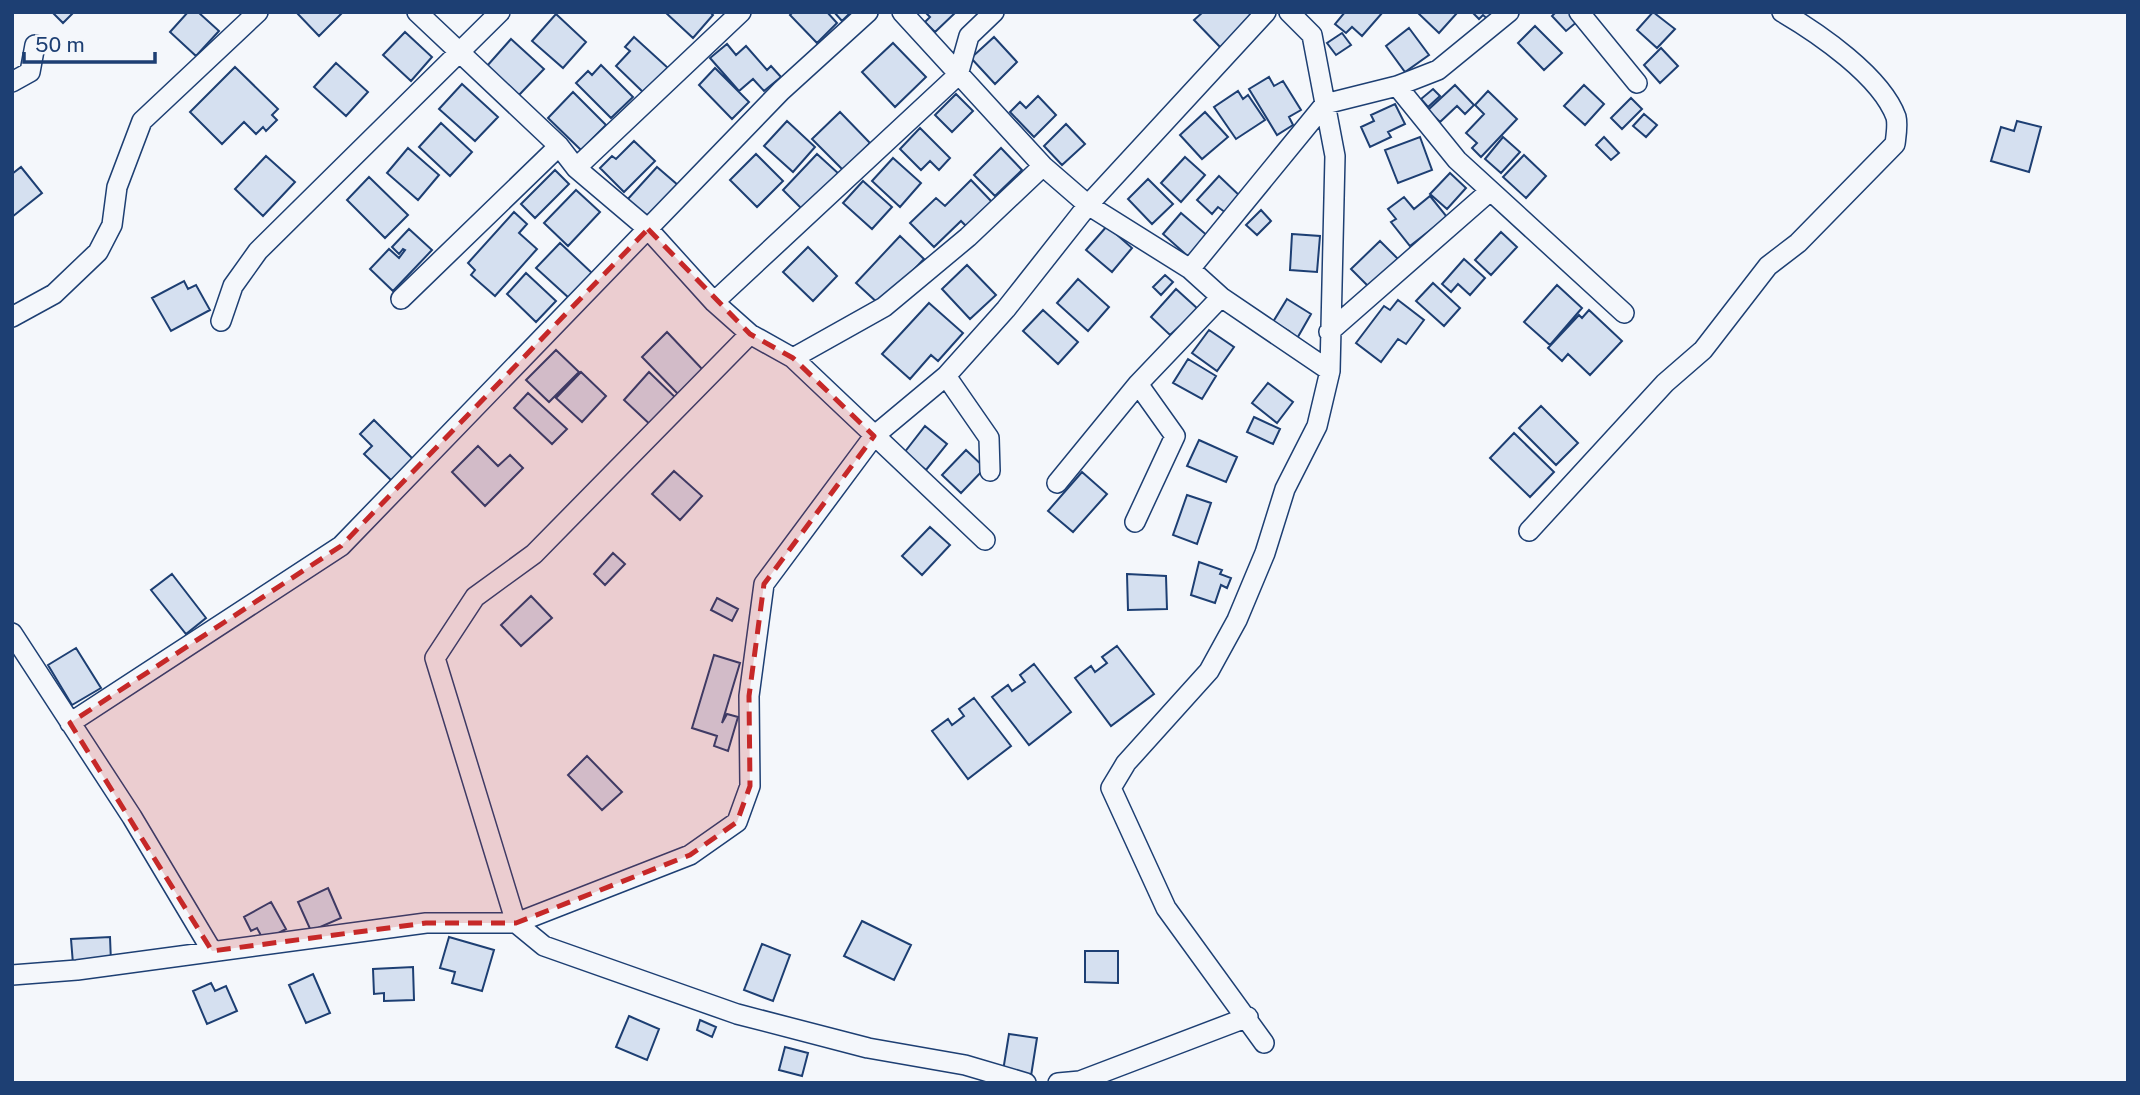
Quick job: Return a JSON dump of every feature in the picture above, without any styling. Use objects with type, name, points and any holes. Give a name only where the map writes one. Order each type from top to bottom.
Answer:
[{"type":"street","points":[[12,317],[54,294],[99,252],[112,225],[117,187],[142,121],[258,12]]},
{"type":"street","points":[[417,12],[559,146],[576,168],[648,229],[714,302],[750,334],[793,358],[985,540]]},
{"type":"street","points":[[221,321],[233,286],[258,251],[500,12]]},
{"type":"street","points":[[576,168],[741,12]]},
{"type":"street","points":[[71,723],[341,546],[781,91],[868,12]]},
{"type":"street","points":[[902,12],[1043,166],[1088,205],[1190,269],[1221,297],[1331,371]]},
{"type":"street","points":[[714,302],[958,75],[969,36],[995,12]]},
{"type":"street","points":[[12,975],[77,970],[426,923],[516,923],[690,855],[737,822],[750,786],[749,696],[764,584],[874,436],[946,376],[1006,309],[1088,205],[1266,12]]},
{"type":"street","points":[[1264,1043],[1248,1017],[1166,908],[1111,788],[1126,763],[1209,671],[1237,620],[1265,553],[1285,489],[1317,426],[1331,371],[1329,332],[1335,156],[1312,35],[1289,12]]},
{"type":"street","points":[[1190,269],[1325,104],[1397,86],[1438,70],[1509,12]]},
{"type":"street","points":[[1579,12],[1637,83]]},
{"type":"street","points":[[1530,531],[1656,392],[1703,350],[1768,266],[1798,243],[1895,144],[1897,119],[1883,94],[1824,37],[1782,12]]},
{"type":"street","points":[[12,82],[30,72],[35,45]]},
{"type":"street","points":[[1397,86],[1457,160],[1624,313]]},
{"type":"street","points":[[401,299],[559,146]]},
{"type":"street","points":[[793,358],[884,307],[968,237],[1043,166]]},
{"type":"street","points":[[1329,332],[1490,191]]},
{"type":"street","points":[[1057,483],[1138,384],[1221,297]]},
{"type":"street","points":[[750,334],[534,554],[475,597],[435,658],[516,923],[544,946],[737,1014],[868,1048],[965,1065],[1026,1083]]},
{"type":"street","points":[[946,376],[989,438],[990,471]]},
{"type":"street","points":[[1135,522],[1175,436],[1138,384]]},
{"type":"street","points":[[12,633],[132,817],[212,951]]},
{"type":"street","points":[[1058,1083],[1080,1081],[1248,1017]]},
{"type":"highlighted area","points":[[648,229],[750,334],[793,358],[874,436],[764,584],[749,696],[750,786],[737,822],[690,855],[516,923],[426,923],[212,951],[70,723],[341,546]]},
{"type":"building","points":[[52,12],[74,12],[63,23]]},
{"type":"building","points":[[188,12],[198,12],[219,31],[196,56],[170,32]]},
{"type":"building","points":[[296,12],[343,12],[319,36]]},
{"type":"building","points":[[665,12],[710,12],[713,15],[693,38]]},
{"type":"building","points":[[793,12],[827,12],[837,23],[817,43],[790,15]]},
{"type":"building","points":[[834,12],[851,12],[842,21]]},
{"type":"building","points":[[925,12],[956,12],[935,32],[925,22],[930,17]]},
{"type":"building","points":[[1203,12],[1248,12],[1254,18],[1222,49],[1194,20]]},
{"type":"building","points":[[1345,12],[1383,12],[1362,36],[1352,27],[1346,33],[1335,24]]},
{"type":"building","points":[[1417,12],[1456,12],[1457,13],[1439,33]]},
{"type":"building","points":[[1472,12],[1492,12],[1498,17],[1492,23],[1483,15],[1479,19]]},
{"type":"building","points":[[1556,12],[1570,12],[1578,21],[1566,31],[1552,16]]},
{"type":"building","points":[[1653,12],[1675,29],[1657,48],[1637,30]]},
{"type":"building","points":[[556,14],[586,42],[563,68],[532,41]]},
{"type":"building","points":[[1535,26],[1562,53],[1544,70],[1518,43]]},
{"type":"building","points":[[1409,28],[1429,55],[1405,72],[1386,46]]},
{"type":"building","points":[[405,32],[432,57],[411,81],[383,55]]},
{"type":"building","points":[[1342,33],[1351,45],[1336,55],[1327,43]]},
{"type":"building","points":[[634,37],[668,68],[644,93],[616,66],[630,51],[625,47]]},
{"type":"building","points":[[994,37],[1017,62],[995,84],[971,58]]},
{"type":"building","points":[[511,39],[544,69],[519,95],[487,66]]},
{"type":"building","points":[[893,43],[926,77],[895,107],[862,72]]},
{"type":"building","points":[[727,44],[736,55],[746,46],[767,70],[771,66],[781,77],[764,91],[753,79],[739,91],[710,58]]},
{"type":"building","points":[[1661,48],[1678,66],[1660,83],[1644,65]]},
{"type":"building","points":[[336,63],[368,92],[346,116],[314,87]]},
{"type":"building","points":[[601,65],[633,97],[611,118],[576,83],[588,71],[592,75]]},
{"type":"building","points":[[235,67],[278,109],[272,115],[277,120],[266,131],[263,127],[256,134],[244,122],[222,144],[190,112]]},
{"type":"building","points":[[715,68],[749,102],[732,119],[699,85]]},
{"type":"building","points":[[1269,77],[1274,86],[1283,81],[1301,110],[1289,117],[1293,125],[1277,135],[1249,89]]},
{"type":"building","points":[[462,84],[498,117],[475,141],[439,109]]},
{"type":"building","points":[[1455,85],[1474,105],[1465,114],[1457,106],[1440,122],[1428,110]]},
{"type":"building","points":[[1584,85],[1604,104],[1585,125],[1564,106]]},
{"type":"building","points":[[1433,89],[1440,96],[1428,107],[1421,99]]},
{"type":"building","points":[[1238,91],[1243,99],[1248,95],[1265,120],[1236,139],[1214,107]]},
{"type":"building","points":[[1488,91],[1517,119],[1481,157],[1472,148],[1477,143],[1466,133],[1484,114],[1475,105]]},
{"type":"building","points":[[573,92],[606,125],[581,150],[548,118]]},
{"type":"building","points":[[956,94],[973,111],[952,132],[935,115]]},
{"type":"building","points":[[1038,96],[1056,115],[1034,137],[1010,112],[1020,102],[1026,108]]},
{"type":"building","points":[[1631,98],[1642,109],[1622,129],[1611,118]]},
{"type":"building","points":[[1395,104],[1405,124],[1388,132],[1391,137],[1370,147],[1361,127],[1374,121],[1371,115]]},
{"type":"building","points":[[840,112],[870,143],[843,170],[812,139]]},
{"type":"building","points":[[1205,112],[1228,137],[1202,159],[1180,135]]},
{"type":"building","points":[[1644,114],[1657,125],[1646,137],[1633,126]]},
{"type":"building","points":[[787,121],[815,147],[793,172],[764,146]]},
{"type":"building","points":[[2017,121],[2041,127],[2029,172],[1991,161],[2001,127],[2014,131]]},
{"type":"building","points":[[441,123],[472,152],[450,176],[419,147]]},
{"type":"building","points":[[1066,124],[1085,144],[1062,165],[1044,146]]},
{"type":"building","points":[[920,128],[950,158],[939,170],[930,161],[921,170],[900,149]]},
{"type":"building","points":[[1420,137],[1432,170],[1398,183],[1385,150]]},
{"type":"building","points":[[1503,137],[1520,152],[1501,173],[1485,159]]},
{"type":"building","points":[[1604,137],[1619,153],[1611,160],[1596,145]]},
{"type":"building","points":[[634,141],[655,161],[624,192],[600,168],[612,156],[616,159]]},
{"type":"building","points":[[408,148],[439,175],[418,200],[387,173]]},
{"type":"building","points":[[1001,148],[1022,170],[995,196],[974,175]]},
{"type":"building","points":[[756,154],[783,181],[757,207],[730,180]]},
{"type":"building","points":[[817,154],[839,174],[804,211],[783,190]]},
{"type":"building","points":[[1524,155],[1546,176],[1526,198],[1503,177]]},
{"type":"building","points":[[266,156],[295,182],[263,216],[235,189]]},
{"type":"building","points":[[1185,157],[1205,175],[1181,202],[1161,183]]},
{"type":"building","points":[[893,158],[921,183],[900,207],[872,181]]},
{"type":"building","points":[[21,167],[42,193],[12,217],[12,174]]},
{"type":"building","points":[[657,167],[679,186],[652,223],[627,200]]},
{"type":"building","points":[[555,170],[569,184],[535,218],[521,204]]},
{"type":"building","points":[[1450,173],[1466,188],[1447,209],[1430,194]]},
{"type":"building","points":[[1219,176],[1241,197],[1226,213],[1218,207],[1212,214],[1197,200]]},
{"type":"building","points":[[369,177],[408,215],[385,238],[347,200]]},
{"type":"building","points":[[1148,179],[1173,204],[1152,224],[1128,199]]},
{"type":"building","points":[[971,180],[992,202],[967,227],[961,221],[934,247],[910,223],[936,198],[945,206]]},
{"type":"building","points":[[863,181],[892,207],[872,229],[843,203]]},
{"type":"building","points":[[576,190],[600,212],[568,246],[544,223]]},
{"type":"building","points":[[1430,196],[1447,217],[1410,246],[1391,222],[1396,219],[1388,209],[1404,197],[1414,209]]},
{"type":"building","points":[[1261,210],[1271,221],[1257,235],[1246,225]]},
{"type":"building","points":[[514,212],[527,224],[519,233],[537,249],[495,296],[471,275],[475,270],[468,263]]},
{"type":"building","points":[[1181,213],[1209,237],[1191,259],[1163,234]]},
{"type":"building","points":[[1107,226],[1132,248],[1112,272],[1086,250]]},
{"type":"building","points":[[409,229],[432,250],[393,291],[370,269],[389,249],[399,258],[405,250],[399,254],[392,247]]},
{"type":"building","points":[[1501,232],[1517,247],[1491,275],[1475,260]]},
{"type":"building","points":[[1292,234],[1320,236],[1317,272],[1290,270]]},
{"type":"building","points":[[900,236],[924,259],[880,305],[856,283]]},
{"type":"building","points":[[1380,241],[1401,262],[1372,290],[1351,269]]},
{"type":"building","points":[[560,243],[592,273],[569,298],[536,268]]},
{"type":"building","points":[[808,247],[837,276],[813,301],[783,272]]},
{"type":"building","points":[[1464,259],[1485,278],[1470,295],[1458,284],[1451,292],[1442,284]]},
{"type":"building","points":[[967,265],[996,295],[970,319],[942,289]]},
{"type":"building","points":[[526,273],[556,301],[536,322],[507,294]]},
{"type":"building","points":[[1165,275],[1173,282],[1161,295],[1153,287]]},
{"type":"building","points":[[1078,279],[1109,307],[1088,331],[1057,303]]},
{"type":"building","points":[[184,281],[188,289],[196,285],[210,310],[171,331],[152,298]]},
{"type":"building","points":[[1433,283],[1460,308],[1444,326],[1416,301]]},
{"type":"building","points":[[1557,285],[1582,308],[1550,345],[1524,322]]},
{"type":"building","points":[[1176,289],[1198,309],[1170,335],[1151,317]]},
{"type":"building","points":[[1287,299],[1311,314],[1295,342],[1286,336],[1289,331],[1273,322]]},
{"type":"building","points":[[1398,300],[1424,320],[1406,344],[1398,339],[1381,362],[1356,343],[1384,306],[1390,310]]},
{"type":"building","points":[[929,303],[963,333],[938,361],[931,355],[910,379],[882,354]]},
{"type":"building","points":[[1043,310],[1078,342],[1058,364],[1023,331]]},
{"type":"building","points":[[1589,310],[1622,341],[1590,375],[1568,354],[1562,361],[1548,348],[1579,315],[1582,318]]},
{"type":"building","points":[[1209,330],[1234,347],[1217,371],[1192,353]]},
{"type":"building","points":[[667,332],[703,370],[678,394],[642,357]]},
{"type":"building","points":[[556,350],[579,372],[549,402],[526,380]]},
{"type":"building","points":[[1188,359],[1216,376],[1202,399],[1173,383]]},
{"type":"building","points":[[581,372],[606,396],[582,422],[556,398]]},
{"type":"building","points":[[649,372],[680,402],[655,429],[624,400]]},
{"type":"building","points":[[1268,383],[1293,402],[1277,423],[1252,403]]},
{"type":"building","points":[[528,393],[567,429],[552,444],[514,408]]},
{"type":"building","points":[[1541,406],[1578,443],[1556,465],[1519,428]]},
{"type":"building","points":[[1254,417],[1280,429],[1273,444],[1247,432]]},
{"type":"building","points":[[374,420],[413,459],[392,481],[364,454],[372,446],[360,434]]},
{"type":"building","points":[[925,426],[947,444],[926,470],[904,453]]},
{"type":"building","points":[[1514,433],[1554,472],[1530,497],[1490,458]]},
{"type":"building","points":[[1199,440],[1237,457],[1226,482],[1187,466]]},
{"type":"building","points":[[478,446],[498,466],[510,455],[523,468],[485,506],[452,472]]},
{"type":"building","points":[[966,450],[985,468],[961,493],[942,475]]},
{"type":"building","points":[[674,471],[702,496],[680,520],[652,494]]},
{"type":"building","points":[[1082,472],[1107,494],[1073,532],[1048,511]]},
{"type":"building","points":[[1187,495],[1211,503],[1197,544],[1173,535]]},
{"type":"building","points":[[930,527],[950,545],[922,575],[902,556]]},
{"type":"building","points":[[613,553],[625,564],[605,585],[594,574]]},
{"type":"building","points":[[1199,562],[1222,570],[1220,574],[1231,578],[1227,588],[1221,585],[1215,603],[1191,595]]},
{"type":"building","points":[[172,574],[206,618],[186,634],[151,590]]},
{"type":"building","points":[[1127,574],[1166,576],[1167,609],[1128,610]]},
{"type":"building","points":[[531,596],[552,618],[521,646],[501,625]]},
{"type":"building","points":[[717,598],[738,609],[732,621],[711,610]]},
{"type":"building","points":[[1117,646],[1154,694],[1111,726],[1075,678],[1091,666],[1095,672],[1107,663],[1102,657]]},
{"type":"building","points":[[76,648],[101,688],[72,705],[48,665]]},
{"type":"building","points":[[714,655],[740,663],[722,723],[727,714],[738,717],[728,751],[714,746],[717,736],[692,728]]},
{"type":"building","points":[[1034,664],[1071,712],[1029,745],[992,697],[1008,685],[1012,691],[1025,682],[1020,675]]},
{"type":"building","points":[[974,698],[1011,746],[968,779],[932,731],[948,719],[952,725],[964,716],[959,709]]},
{"type":"building","points":[[587,756],[622,792],[602,810],[568,775]]},
{"type":"building","points":[[328,888],[341,918],[311,931],[298,902]]},
{"type":"building","points":[[271,902],[286,929],[264,941],[257,928],[251,931],[244,917]]},
{"type":"building","points":[[862,921],[911,945],[894,980],[844,956]]},
{"type":"building","points":[[110,937],[111,962],[73,964],[71,939]]},
{"type":"building","points":[[449,937],[494,950],[482,991],[452,983],[455,972],[440,968]]},
{"type":"building","points":[[762,944],[790,955],[773,1001],[744,990]]},
{"type":"building","points":[[1085,951],[1118,951],[1118,983],[1085,982]]},
{"type":"building","points":[[413,967],[414,1000],[384,1001],[384,993],[374,994],[373,969]]},
{"type":"building","points":[[313,974],[330,1013],[306,1023],[289,985]]},
{"type":"building","points":[[211,983],[215,991],[226,986],[237,1011],[207,1024],[193,991]]},
{"type":"building","points":[[629,1016],[659,1029],[647,1060],[616,1047]]},
{"type":"building","points":[[700,1020],[716,1027],[712,1037],[697,1030]]},
{"type":"building","points":[[1009,1034],[1037,1038],[1031,1076],[1003,1071]]},
{"type":"building","points":[[785,1047],[808,1053],[802,1076],[779,1070]]}]
